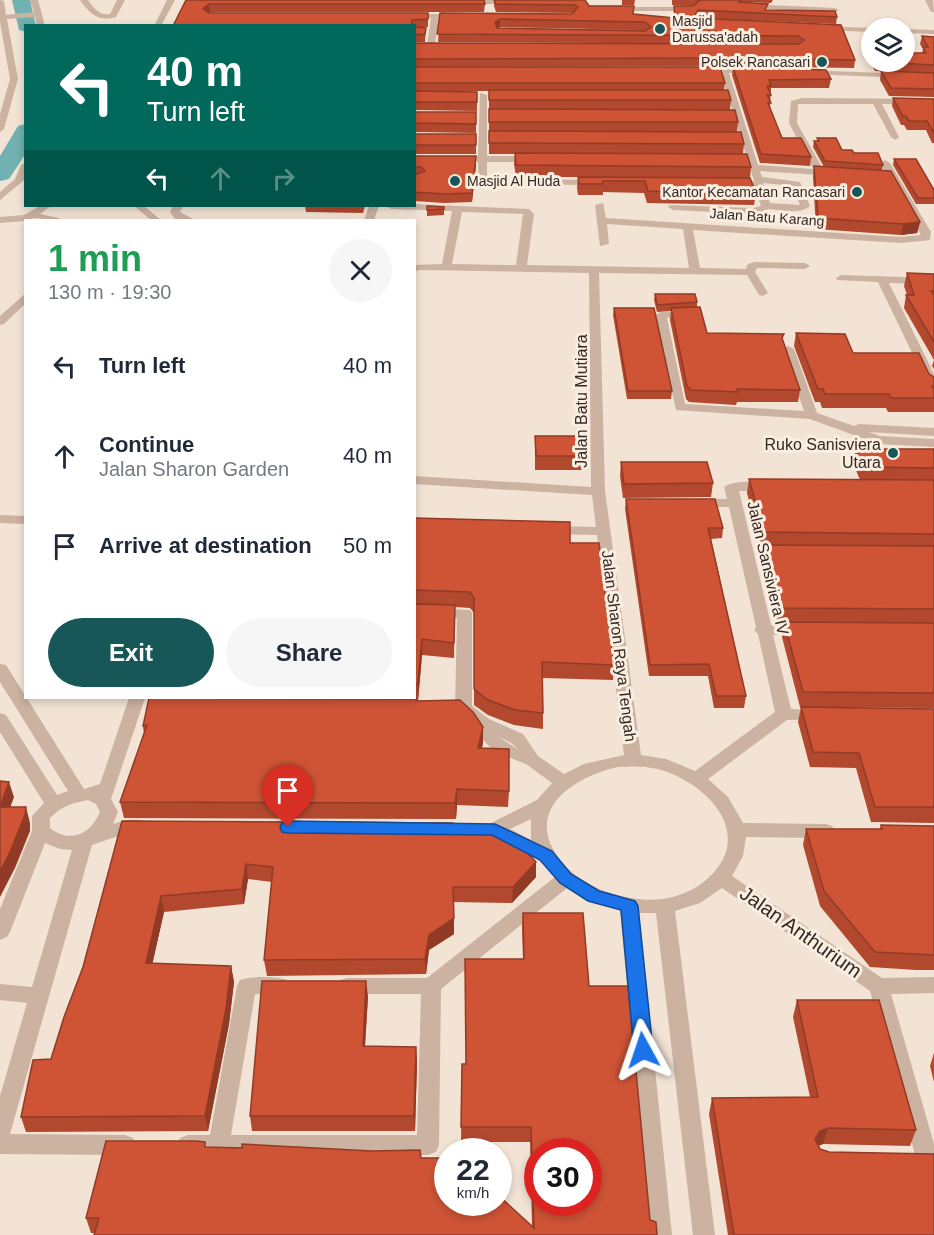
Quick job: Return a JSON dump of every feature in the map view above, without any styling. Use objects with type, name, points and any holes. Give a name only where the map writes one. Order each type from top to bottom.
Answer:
[{"type":"street","points":[[34,0],[40,24]]},
{"type":"street","points":[[84,0],[98,16],[113,15],[121,0]]},
{"type":"street","points":[[158,24],[171,0]]},
{"type":"street","points":[[606,9],[693,12],[689,0]]},
{"type":"street","points":[[929,0],[934,10]]},
{"type":"street","points":[[0,1],[14,79],[0,129]]},
{"type":"street","points":[[206,24],[217,1],[229,2]]},
{"type":"street","points":[[455,2],[490,4],[520,2]]},
{"type":"street","points":[[743,6],[836,4],[834,29]]},
{"type":"street","points":[[4,17],[38,14]]},
{"type":"street","points":[[210,16],[222,16]]},
{"type":"street","points":[[400,16],[468,16]]},
{"type":"street","points":[[435,16],[434,31],[427,46],[442,46]]},
{"type":"street","points":[[811,28],[861,30]]},
{"type":"street","points":[[424,31],[434,31]]},
{"type":"street","points":[[915,32],[934,33]]},
{"type":"street","points":[[709,59],[712,70]]},
{"type":"street","points":[[689,70],[756,71]]},
{"type":"street","points":[[724,70],[739,116],[742,138],[766,206]]},
{"type":"street","points":[[800,72],[934,77]]},
{"type":"street","points":[[472,95],[495,95]]},
{"type":"street","points":[[483,95],[482,182],[610,183]]},
{"type":"street","points":[[722,96],[733,96]]},
{"type":"street","points":[[820,172],[793,123],[794,103],[802,100],[934,102]]},
{"type":"street","points":[[876,101],[895,137]]},
{"type":"street","points":[[472,115],[495,115]]},
{"type":"street","points":[[728,116],[739,116]]},
{"type":"street","points":[[472,137],[495,137]]},
{"type":"street","points":[[460,159],[543,159]]},
{"type":"street","points":[[750,163],[832,172]]},
{"type":"street","name":"Jalan Batu Karang","points":[[601,221],[901,240],[926,238],[930,232],[913,210],[885,163]]},
{"type":"street","points":[[880,176],[892,176]]},
{"type":"street","points":[[0,197],[22,180]]},
{"type":"street","points":[[673,207],[753,211],[762,210],[766,206],[799,209],[805,206],[797,184],[759,182],[726,184]]},
{"type":"street","points":[[600,205],[604,244]]},
{"type":"street","points":[[0,220],[11,221],[34,215],[45,207]]},
{"type":"street","points":[[139,207],[155,219]]},
{"type":"street","points":[[178,207],[175,212],[178,217]]},
{"type":"street","points":[[416,207],[526,211],[529,214],[521,269]]},
{"type":"street","points":[[446,268],[458,208]]},
{"type":"street","points":[[34,215],[51,219]]},
{"type":"street","points":[[167,219],[178,217],[186,219]]},
{"type":"street","points":[[687,225],[695,271]]},
{"type":"street","points":[[750,272],[752,266],[755,265],[805,266]]},
{"type":"street","points":[[416,268],[750,272]]},
{"type":"street","name":"Jalan Batu Mutiara","points":[[594,270],[598,491],[604,531]]},
{"type":"street","points":[[750,272],[763,293]]},
{"type":"street","points":[[841,278],[934,280]]},
{"type":"street","points":[[882,279],[934,386]]},
{"type":"street","points":[[0,322],[23,300]]},
{"type":"street","points":[[696,314],[661,315],[680,407],[812,415],[878,440],[934,442]]},
{"type":"street","points":[[788,349],[812,415]]},
{"type":"street","points":[[844,427],[934,432]]},
{"type":"street","points":[[416,480],[598,491]]},
{"type":"street","name":"Jalan Sansiviera IV","points":[[779,487],[731,487],[752,553],[762,630],[783,714]]},
{"type":"street","points":[[680,503],[735,503]]},
{"type":"street","points":[[0,519],[24,520]]},
{"type":"street","points":[[533,530],[604,531]]},
{"type":"street","name":"Jalan Sharon Raya Tengah","points":[[604,531],[633,760]]},
{"type":"street","points":[[416,612],[465,613],[458,708],[482,722],[511,733],[527,746],[531,759],[562,782]]},
{"type":"street","points":[[762,630],[820,630]]},
{"type":"street","points":[[0,669],[98,798],[127,826]]},
{"type":"street","points":[[0,1133],[38,996],[90,838],[105,825],[98,798],[137,699]]},
{"type":"street","points":[[697,778],[783,714],[841,715]]},
{"type":"street","points":[[2,725],[53,803]]},
{"type":"street","points":[[544,803],[539,830],[546,855],[566,879],[594,897],[629,906],[665,906],[698,897],[723,879],[736,855],[737,830],[724,801],[697,778],[666,765],[633,760],[593,765],[562,782],[544,803],[489,829],[546,855]]},
{"type":"street","points":[[0,932],[41,831],[41,816],[53,803],[98,798]]},
{"type":"street","points":[[41,831],[50,840],[66,844],[127,826],[162,826]]},
{"type":"street","points":[[737,830],[841,831]]},
{"type":"street","points":[[328,986],[431,986],[566,879]]},
{"type":"street","name":"Jalan Anthurium","points":[[723,879],[879,986],[934,985]]},
{"type":"street","points":[[629,906],[661,1235]]},
{"type":"street","points":[[665,906],[704,1235]]},
{"type":"street","points":[[219,1144],[247,986],[304,986]]},
{"type":"street","points":[[0,1144],[428,1145],[431,986]]},
{"type":"street","name":"Jalan Anthurium","points":[[879,986],[931,1158],[904,1157]]},
{"type":"street","points":[[0,992],[38,996]]},
{"type":"building","points":[[186,0],[484,0],[485,4],[209,4],[203,9],[209,13],[428,13],[428,19],[412,20],[412,24],[174,24]]},
{"type":"building","points":[[494,0],[585,0],[589,6],[634,6],[633,14],[675,18],[674,6],[693,6],[699,1],[697,0],[741,0],[739,2],[768,4],[765,10],[835,11],[837,17],[698,10],[693,18],[841,25],[855,60],[416,59],[416,43],[799,44],[804,40],[798,36],[437,34],[440,13],[572,14],[578,7],[575,5],[496,4]],"holes":[[[500,19],[645,22],[651,27],[645,31],[497,28],[495,22]]]},
{"type":"building","points":[[416,27],[426,28],[425,34],[416,35]]},
{"type":"building","points":[[922,36],[934,37],[934,65],[915,64],[915,53],[926,53],[923,47],[928,47]]},
{"type":"building","points":[[416,67],[720,67],[725,83],[416,83]]},
{"type":"building","points":[[733,67],[826,70],[831,79],[769,80],[771,86],[767,86],[771,95],[767,95],[771,103],[768,103],[782,138],[801,138],[811,157],[761,154]]},
{"type":"building","points":[[882,72],[934,73],[934,89],[891,88]]},
{"type":"building","points":[[489,90],[728,90],[731,100],[489,100]]},
{"type":"building","points":[[416,91],[477,92],[477,102],[416,102]]},
{"type":"building","points":[[893,98],[934,99],[934,133],[927,121],[909,121],[906,116],[903,116]]},
{"type":"building","points":[[489,109],[735,110],[738,122],[489,122]]},
{"type":"building","points":[[416,112],[476,112],[476,124],[416,123]]},
{"type":"building","points":[[489,131],[741,132],[744,144],[489,143]]},
{"type":"building","points":[[416,134],[476,134],[476,145],[416,145]]},
{"type":"building","points":[[817,138],[836,138],[842,150],[852,150],[854,153],[878,153],[883,165],[825,161],[814,141],[819,141]]},
{"type":"building","points":[[515,153],[747,154],[751,167],[516,165]]},
{"type":"building","points":[[416,156],[476,156],[472,193],[416,192],[416,174],[425,171],[421,167],[416,167]]},
{"type":"building","points":[[894,159],[916,159],[934,190],[934,198],[918,198]]},
{"type":"building","points":[[814,166],[891,171],[920,222],[903,224],[818,218]]},
{"type":"building","points":[[578,177],[750,178],[756,193],[648,191],[645,181],[603,181],[603,184],[579,184]]},
{"type":"building","points":[[427,206],[444,207],[444,209],[427,210]]},
{"type":"building","points":[[907,273],[934,274],[934,291],[931,291],[934,295],[934,342],[906,295],[914,295]]},
{"type":"building","points":[[655,294],[695,294],[697,302],[657,305]]},
{"type":"building","points":[[700,307],[707,333],[784,334],[782,338],[800,390],[737,389],[738,392],[691,390],[687,386],[671,308]]},
{"type":"building","points":[[614,308],[654,308],[672,391],[628,391]]},
{"type":"building","points":[[796,333],[845,334],[853,353],[919,353],[929,374],[934,377],[934,386],[932,386],[934,398],[891,398],[889,394],[825,394],[823,389],[818,389]]},
{"type":"building","points":[[535,436],[586,436],[588,456],[536,456]]},
{"type":"building","name":"Ruko Sanisviera Utara","points":[[856,449],[934,449],[934,468],[863,467]]},
{"type":"building","points":[[621,462],[707,462],[713,483],[624,484]]},
{"type":"building","points":[[749,479],[934,480],[934,534],[764,532]]},
{"type":"building","points":[[626,499],[715,499],[723,528],[708,528],[746,696],[716,696],[709,664],[650,665]]},
{"type":"building","points":[[416,518],[570,522],[570,543],[599,543],[614,665],[542,662],[543,713],[515,710],[488,700],[474,689],[474,598],[470,592],[416,590]]},
{"type":"building","points":[[764,545],[934,546],[934,609],[781,608]]},
{"type":"building","points":[[416,604],[455,605],[454,643],[422,639],[418,684],[416,684]]},
{"type":"building","points":[[784,622],[934,623],[934,693],[803,692]]},
{"type":"building","points":[[149,699],[460,700],[473,712],[483,727],[478,748],[509,749],[509,791],[457,789],[455,803],[120,802],[147,725],[143,726]]},
{"type":"building","points":[[801,707],[934,709],[934,807],[875,807],[859,753],[813,752]]},
{"type":"building","points":[[0,781],[9,782],[0,807]]},
{"type":"building","points":[[0,807],[26,807],[25,815],[0,872]]},
{"type":"building","points":[[122,821],[453,823],[453,829],[503,828],[536,862],[513,887],[453,887],[454,918],[429,935],[425,959],[264,960],[273,867],[246,864],[242,889],[161,896],[146,963],[231,966],[226,1009],[205,1116],[21,1117],[33,1060],[51,1059],[83,967]]},
{"type":"building","points":[[881,825],[934,826],[934,955],[875,952],[824,891],[806,829],[882,829]]},
{"type":"building","points":[[523,913],[583,913],[589,986],[628,986],[650,1220],[656,1222],[657,1235],[94,1235],[99,1218],[86,1218],[106,1141],[196,1141],[205,1142],[205,1147],[242,1148],[242,1144],[372,1151],[420,1150],[421,1158],[434,1158],[434,1216],[512,1216],[512,1208],[534,1228],[534,1216],[602,1216],[602,1138],[531,1138],[531,1127],[461,1127],[462,1064],[466,1064],[465,959],[524,959]]},
{"type":"building","points":[[262,981],[366,981],[363,1046],[416,1047],[414,1116],[250,1116]]},
{"type":"building","points":[[797,1000],[879,1000],[916,1130],[828,1128],[820,1131],[815,1139],[820,1149],[829,1152],[934,1154],[934,1235],[734,1235],[712,1098],[818,1097]]},
{"type":"waterway","points":[[21,0],[26,24]]},
{"type":"waterway","points":[[0,174],[24,136]]},
{"type":"place","name":"Masjid Darussa'adah","points":[[660,29]]},
{"type":"place","name":"Polsek Rancasari","points":[[822,62]]},
{"type":"place","name":"Masjid Al Huda","points":[[455,181]]},
{"type":"place","name":"Kantor Kecamatan Rancasari","points":[[857,192]]},
{"type":"place","name":"Ruko Sanisviera Utara","points":[[893,453]]},
{"type":"route","points":[[288,827],[495,830],[546,855],[566,879],[594,897],[629,906],[643,1050]]}]
